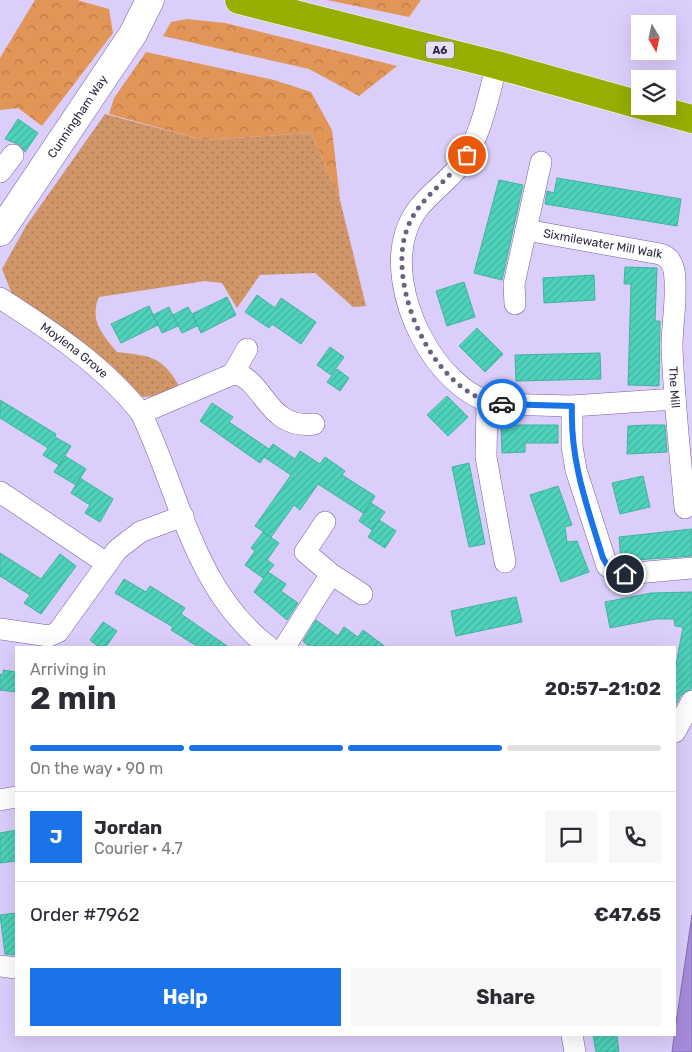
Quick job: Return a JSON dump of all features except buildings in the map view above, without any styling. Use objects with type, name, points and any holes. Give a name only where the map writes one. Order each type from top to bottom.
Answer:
[{"type":"highway","name":"A6","points":[[239,0],[497,65],[631,102]]},
{"type":"highway","points":[[675,115],[692,120]]},
{"type":"street","name":"Cunningham Way","points":[[2,224],[133,34],[150,0]]},
{"type":"street","points":[[497,65],[473,144],[459,166],[424,200],[412,216],[406,232],[401,258],[409,306],[430,350],[450,377],[487,402],[572,406],[675,399]]},
{"type":"street","points":[[0,172],[12,155]]},
{"type":"street","name":"Sixmilewater Mill Walk","points":[[516,304],[514,284],[541,162]]},
{"type":"street","name":"Sixmilewater Mill Walk","points":[[526,230],[660,254],[666,256],[673,266]]},
{"type":"street","name":"The Mill","points":[[673,266],[675,399],[685,508]]},
{"type":"street","name":"Moylena Grove","points":[[0,298],[90,362],[128,397],[141,413],[202,566],[224,602],[244,626],[268,646]]},
{"type":"street","points":[[233,374],[247,349]]},
{"type":"street","points":[[141,413],[233,374],[245,376],[250,380],[265,402],[282,416],[300,425],[314,424]]},
{"type":"street","points":[[487,402],[486,457],[505,562]]},
{"type":"street","points":[[572,406],[572,446],[576,470],[607,566],[617,574],[692,568]]},
{"type":"street","points":[[0,492],[106,563]]},
{"type":"street","points":[[0,629],[49,636],[58,632],[116,550],[140,532],[183,516]]},
{"type":"street","points":[[326,522],[305,552],[331,574],[362,594]]},
{"type":"street","points":[[285,646],[331,574]]},
{"type":"street","points":[[676,730],[692,701]]},
{"type":"street","points":[[0,800],[15,797]]},
{"type":"street","points":[[0,966],[15,968]]},
{"type":"street","points":[[572,1036],[576,1052]]},
{"type":"shaded area","points":[[105,114],[203,140],[311,133],[340,200],[366,306],[353,307],[315,273],[260,275],[237,308],[222,283],[205,281],[99,297],[96,305],[96,320],[102,333],[117,352],[154,359],[167,368],[179,386],[169,395],[142,397],[110,364],[12,294],[2,269],[26,226]]},
{"type":"shaded area","points":[[692,915],[692,1052],[672,1052],[674,1036],[676,1036],[676,1023]]},
{"type":"green space","points":[[35,0],[77,0],[109,9],[113,33],[42,126],[18,108],[0,110],[0,58]]},
{"type":"green space","points":[[327,0],[421,0],[409,17]]},
{"type":"green space","points":[[187,19],[225,23],[397,66],[359,96],[309,69],[163,36],[171,22]]},
{"type":"green space","points":[[146,52],[274,80],[311,92],[332,130],[340,200],[311,133],[203,140],[109,114],[114,98]]},
{"type":"way so far","points":[[467,155],[452,175],[424,200],[412,216],[402,245],[402,270],[409,306],[430,350],[443,370],[457,383],[487,402],[502,404]]},
{"type":"route","points":[[502,404],[550,407],[572,406],[572,446],[576,470],[603,558],[610,570],[617,574],[625,574]]}]
